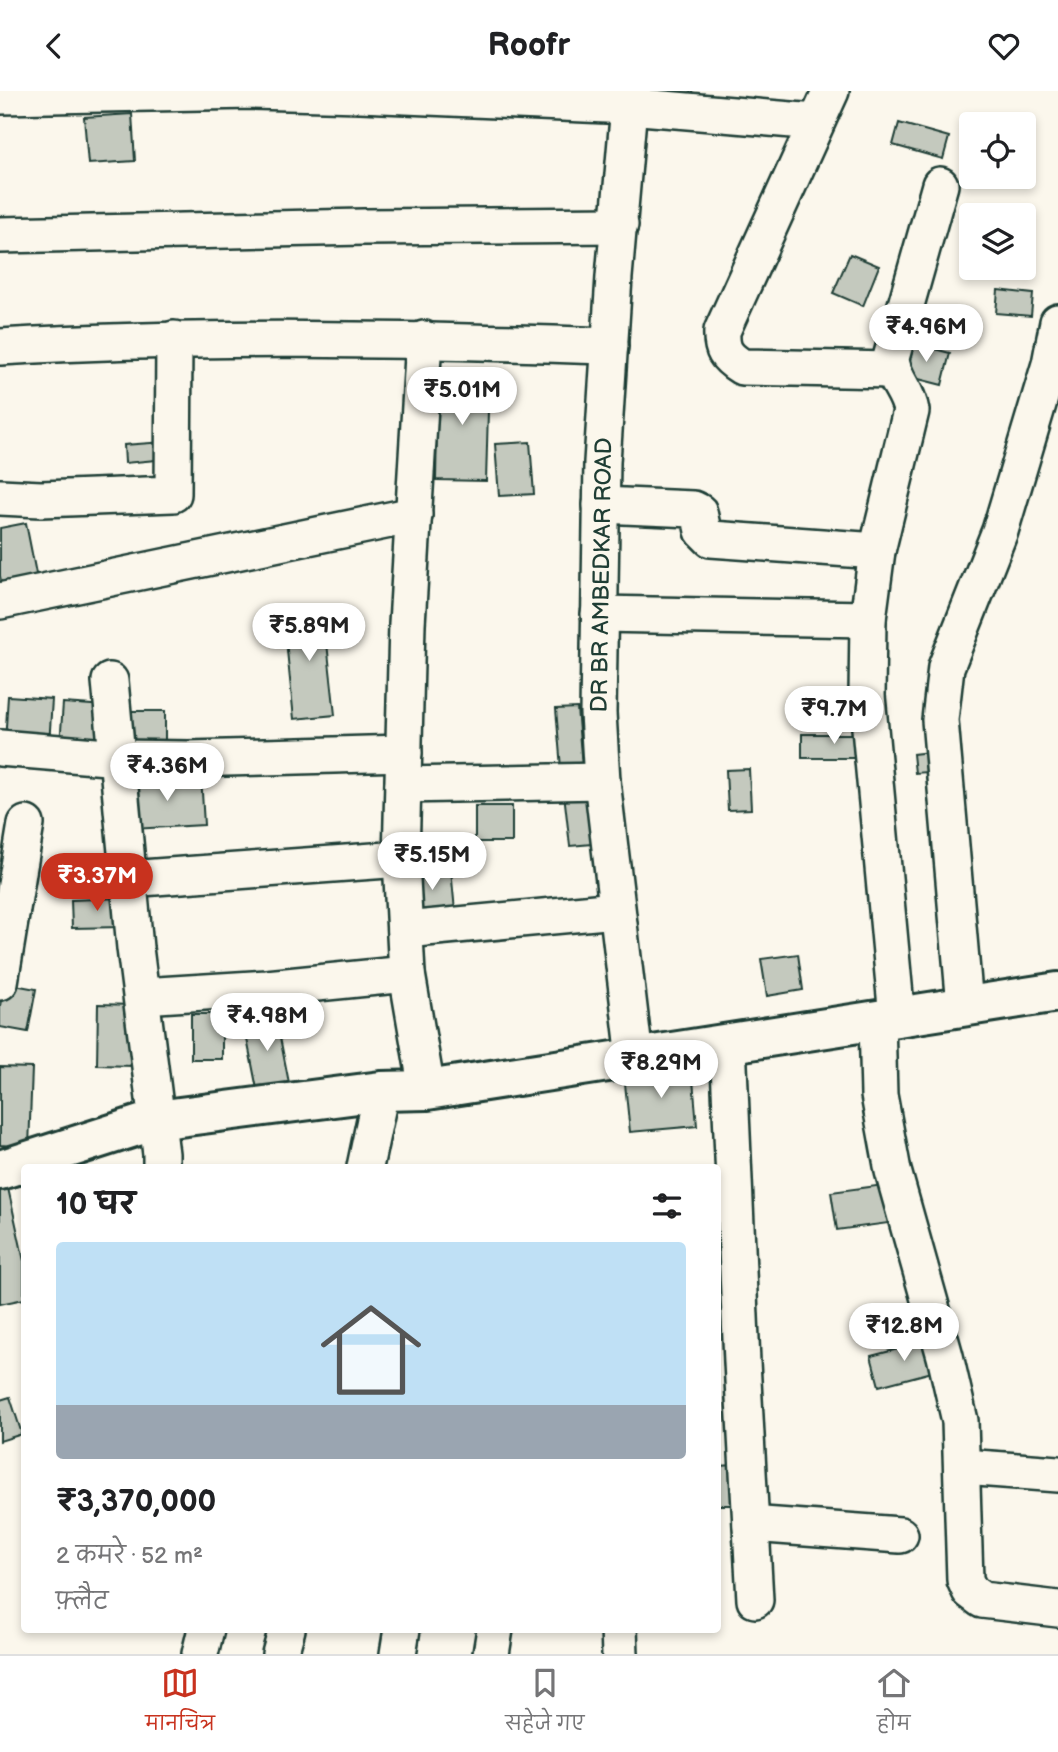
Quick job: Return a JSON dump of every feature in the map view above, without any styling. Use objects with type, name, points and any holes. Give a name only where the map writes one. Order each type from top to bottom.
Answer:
[{"type":"street","points":[[0,96],[252,91],[631,99],[815,122]]},
{"type":"street","points":[[831,91],[722,331],[721,346],[727,358],[742,367],[891,370]]},
{"type":"street","name":"DR BR AMBEDKAR ROAD","points":[[631,99],[610,346],[601,505],[598,713],[602,781],[635,1058]]},
{"type":"street","points":[[940,185],[894,344],[891,370],[909,398],[911,411],[877,551],[868,619],[867,696],[887,1018],[879,1095],[892,1171],[945,1356],[960,1421],[965,1580],[970,1591],[982,1600],[1058,1609]]},
{"type":"street","points":[[0,235],[364,227],[620,225]]},
{"type":"street","points":[[965,1006],[940,720],[946,667],[1000,531],[1049,395],[1050,365],[1058,322]]},
{"type":"street","points":[[0,347],[174,339],[424,339],[610,346]]},
{"type":"street","points":[[0,496],[41,499],[173,494],[174,339]]},
{"type":"street","points":[[424,339],[407,624],[401,859],[407,974],[427,1090]]},
{"type":"street","points":[[601,505],[693,509],[699,512],[703,531],[711,539],[877,551]]},
{"type":"street","points":[[0,601],[414,515]]},
{"type":"street","points":[[599,614],[868,619]]},
{"type":"street","points":[[110,681],[128,879],[161,1164]]},
{"type":"street","points":[[0,748],[119,758],[404,769],[602,781]]},
{"type":"street","points":[[0,982],[26,824]]},
{"type":"street","points":[[128,879],[401,859]]},
{"type":"street","points":[[405,930],[617,910]]},
{"type":"street","points":[[142,996],[267,988],[407,974]]},
{"type":"street","points":[[0,1170],[156,1120],[381,1091],[427,1090],[1058,992]]},
{"type":"street","points":[[728,1043],[755,1600]]},
{"type":"street","points":[[366,1164],[381,1091]]},
{"type":"street","points":[[963,1467],[1058,1474]]},
{"type":"street","points":[[751,1524],[900,1535]]},
{"type":"street","points":[[200,1654],[205,1633]]},
{"type":"street","points":[[280,1654],[286,1633]]},
{"type":"street","points":[[398,1654],[401,1633]]},
{"type":"street","points":[[492,1654],[495,1633]]},
{"type":"street","points":[[619,1633],[620,1654]]},
{"type":"building","points":[[132,114],[135,161],[88,164],[84,117]]},
{"type":"building","points":[[899,123],[949,137],[943,159],[893,145]]},
{"type":"building","points":[[850,254],[879,266],[863,306],[833,293]]},
{"type":"building","points":[[998,290],[1033,294],[1031,316],[996,313]]},
{"type":"building","points":[[911,343],[950,353],[942,385],[903,375]]},
{"type":"building","points":[[438,373],[489,375],[486,481],[436,480]]},
{"type":"building","points":[[164,442],[166,459],[125,463],[124,445]]},
{"type":"building","points":[[530,442],[534,494],[499,496],[495,444]]},
{"type":"building","points":[[26,523],[38,584],[3,591],[0,576],[0,528]]},
{"type":"building","points":[[323,607],[335,715],[294,719],[283,611]]},
{"type":"building","points":[[8,696],[52,699],[49,745],[5,742]]},
{"type":"building","points":[[63,703],[106,706],[103,748],[60,745]]},
{"type":"building","points":[[577,708],[583,778],[562,780],[556,709]]},
{"type":"building","points":[[124,711],[165,711],[165,747],[124,747]]},
{"type":"building","points":[[802,734],[867,734],[867,758],[802,758]]},
{"type":"building","points":[[938,751],[940,771],[915,773],[913,754]]},
{"type":"building","points":[[749,769],[751,809],[728,810],[726,770]]},
{"type":"building","points":[[201,776],[204,825],[132,829],[129,780]]},
{"type":"building","points":[[585,783],[592,844],[570,846],[563,785]]},
{"type":"building","points":[[475,806],[512,806],[512,842],[475,842]]},
{"type":"building","points":[[450,859],[456,921],[414,925],[407,864]]},
{"type":"building","points":[[122,898],[123,927],[72,928],[71,900]]},
{"type":"building","points":[[798,954],[803,990],[767,996],[761,959]]},
{"type":"building","points":[[4,983],[36,989],[28,1032],[0,1027]]},
{"type":"building","points":[[98,1004],[134,1005],[133,1066],[97,1065]]},
{"type":"building","points":[[275,1012],[290,1088],[258,1094],[243,1019]]},
{"type":"building","points":[[191,1014],[222,1014],[222,1059],[191,1059]]},
{"type":"building","points":[[0,1067],[32,1068],[29,1147],[0,1145]]},
{"type":"building","points":[[692,1068],[697,1126],[630,1132],[624,1074]]},
{"type":"building","points":[[891,1184],[896,1222],[837,1230],[831,1192]]},
{"type":"building","points":[[8,1188],[21,1247],[21,1300],[0,1304],[0,1190]]},
{"type":"building","points":[[929,1341],[936,1371],[879,1386],[871,1356]]},
{"type":"building","points":[[10,1397],[21,1434],[0,1441],[0,1400]]},
{"type":"building","points":[[735,1465],[736,1505],[721,1505],[721,1466]]}]
